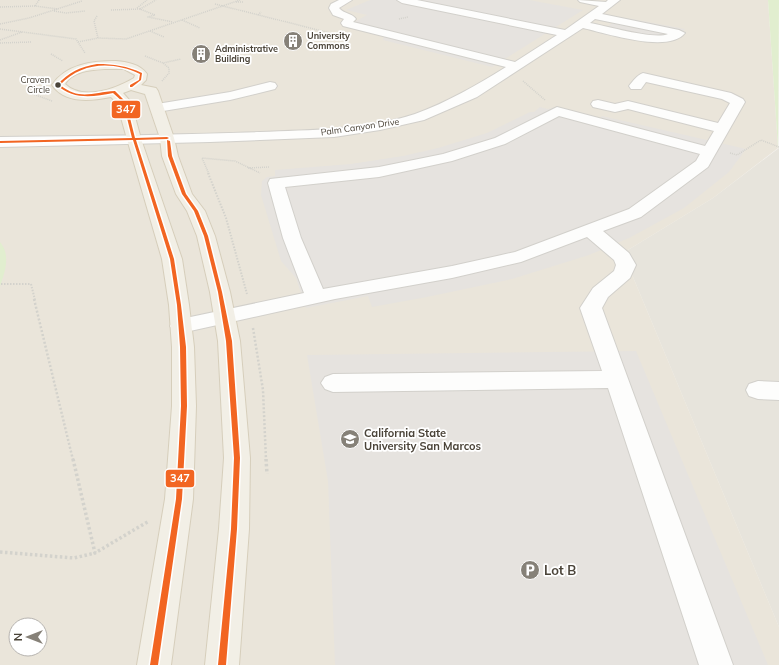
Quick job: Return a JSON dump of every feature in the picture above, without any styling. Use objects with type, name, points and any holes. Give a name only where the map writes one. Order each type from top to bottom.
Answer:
[{"type":"main road","points":[[112,64],[136,69],[140,74],[140,80],[131,86],[114,92],[86,96],[62,91],[58,85],[60,79],[86,68],[112,64]]},
{"type":"main road","points":[[131,86],[151,91],[167,138],[170,156],[184,194],[196,211],[206,236],[229,341],[237,458],[234,529],[222,665]]},
{"type":"main road","points":[[114,92],[124,102],[134,139],[172,259],[181,326],[184,406],[179,499],[154,665]]},
{"type":"street","points":[[402,0],[567,34]]},
{"type":"street","points":[[583,0],[612,2]]},
{"type":"street","points":[[352,1],[344,8],[344,11],[362,16]]},
{"type":"street","points":[[352,1],[335,6],[334,8],[335,12],[351,19],[346,23],[347,24],[519,65]]},
{"type":"street","name":"Palm Canyon Drive","points":[[0,142],[210,138],[334,133],[419,118],[445,108],[472,94],[567,34],[612,2]]},
{"type":"street","points":[[580,24],[650,39],[666,39],[679,33],[592,15]]},
{"type":"street","points":[[465,43],[473,52],[519,65]]},
{"type":"street","points":[[181,326],[316,297],[452,272],[521,256],[635,213],[702,164],[738,102],[726,96],[644,77],[636,86]]},
{"type":"street","points":[[157,108],[230,96],[270,86]]},
{"type":"street","points":[[598,104],[615,108],[628,105],[723,129]]},
{"type":"street","points":[[316,297],[292,238],[276,183],[379,172],[446,158],[500,141],[557,111],[710,150]]},
{"type":"street","points":[[591,230],[622,257],[626,265],[623,274],[600,293],[591,308],[716,665]]},
{"type":"street","points":[[333,383],[617,379]]},
{"type":"path","points":[[35,6],[39,0]]},
{"type":"path","points":[[137,9],[147,0]]},
{"type":"path","points":[[140,9],[156,0]]},
{"type":"path","points":[[78,42],[98,38],[126,39],[240,0]]},
{"type":"path","points":[[0,24],[54,11],[82,1]]},
{"type":"path","points":[[233,2],[244,2]]},
{"type":"path","points":[[215,4],[258,16],[339,35]]},
{"type":"path","points":[[0,7],[35,6],[58,9]]},
{"type":"path","points":[[111,10],[140,9],[155,14],[148,17],[174,22]]},
{"type":"path","points":[[54,11],[66,13],[85,11]]},
{"type":"path","points":[[258,16],[262,12]]},
{"type":"path","points":[[97,16],[94,21],[98,38]]},
{"type":"path","points":[[399,19],[407,18]]},
{"type":"path","points":[[182,20],[200,28]]},
{"type":"path","points":[[0,29],[76,38],[81,46]]},
{"type":"path","points":[[150,31],[164,37]]},
{"type":"path","points":[[0,41],[24,32]]},
{"type":"path","points":[[0,41],[31,42]]},
{"type":"path","points":[[528,84],[557,111]]},
{"type":"path","points":[[710,150],[737,155],[760,140],[779,147]]},
{"type":"path","points":[[248,298],[226,218],[202,158],[235,161],[261,174]]},
{"type":"path","points":[[1,284],[31,284],[95,553]]},
{"type":"path","points":[[252,324],[263,390],[267,474]]},
{"type":"path","points":[[0,552],[74,558],[95,553],[152,520]]},
{"type":"shaded area","name":"California State University San Marcos","points":[[0,0],[768,0],[778,148],[713,198],[623,253],[779,627],[779,665],[0,665]]},
{"type":"shaded area","points":[[370,0],[529,0],[583,10],[492,67],[383,40],[384,36],[345,27],[367,15],[346,10]]},
{"type":"shaded area","points":[[621,17],[685,29],[678,39],[662,41],[627,36],[621,38],[598,33]]},
{"type":"shaded area","points":[[540,107],[548,109],[555,107],[600,118],[602,116],[746,149],[729,172],[684,208],[629,238],[589,255],[512,279],[427,297],[372,307],[368,296],[306,308],[296,278],[281,261],[261,195],[262,181],[267,177],[275,176],[275,170],[351,164],[403,156],[438,148],[487,133],[530,112],[534,112]]},
{"type":"shaded area","points":[[779,148],[779,627],[623,253],[713,198]]},
{"type":"shaded area","name":"Lot B","points":[[636,351],[768,665],[335,665],[328,481],[307,355]]},
{"type":"green space","points":[[768,0],[779,0],[778,148]]},
{"type":"green space","points":[[0,242],[5,252],[6,264],[0,286]]},
{"type":"transit line","name":"347","points":[[131,86],[140,80],[141,74],[131,69],[109,65],[97,65],[75,71],[58,85],[70,93],[84,96],[114,92],[124,102],[134,139],[172,259],[179,305],[183,347],[184,406],[179,499],[154,665]]},
{"type":"transit line","name":"347","points":[[0,142],[167,138]]},
{"type":"transit line","name":"347","points":[[168,141],[170,156],[184,194],[196,211],[206,236],[220,292],[229,341],[237,458],[234,529],[222,665]]},
{"type":"place","name":"University Commons","points":[[293,41]]},
{"type":"place","name":"Administrative Building","points":[[201,54]]},
{"type":"place","name":"Craven Circle","points":[[58,85]]},
{"type":"place","name":"California State University San Marcos","points":[[350,439]]},
{"type":"place","name":"Lot B","points":[[530,570]]}]
